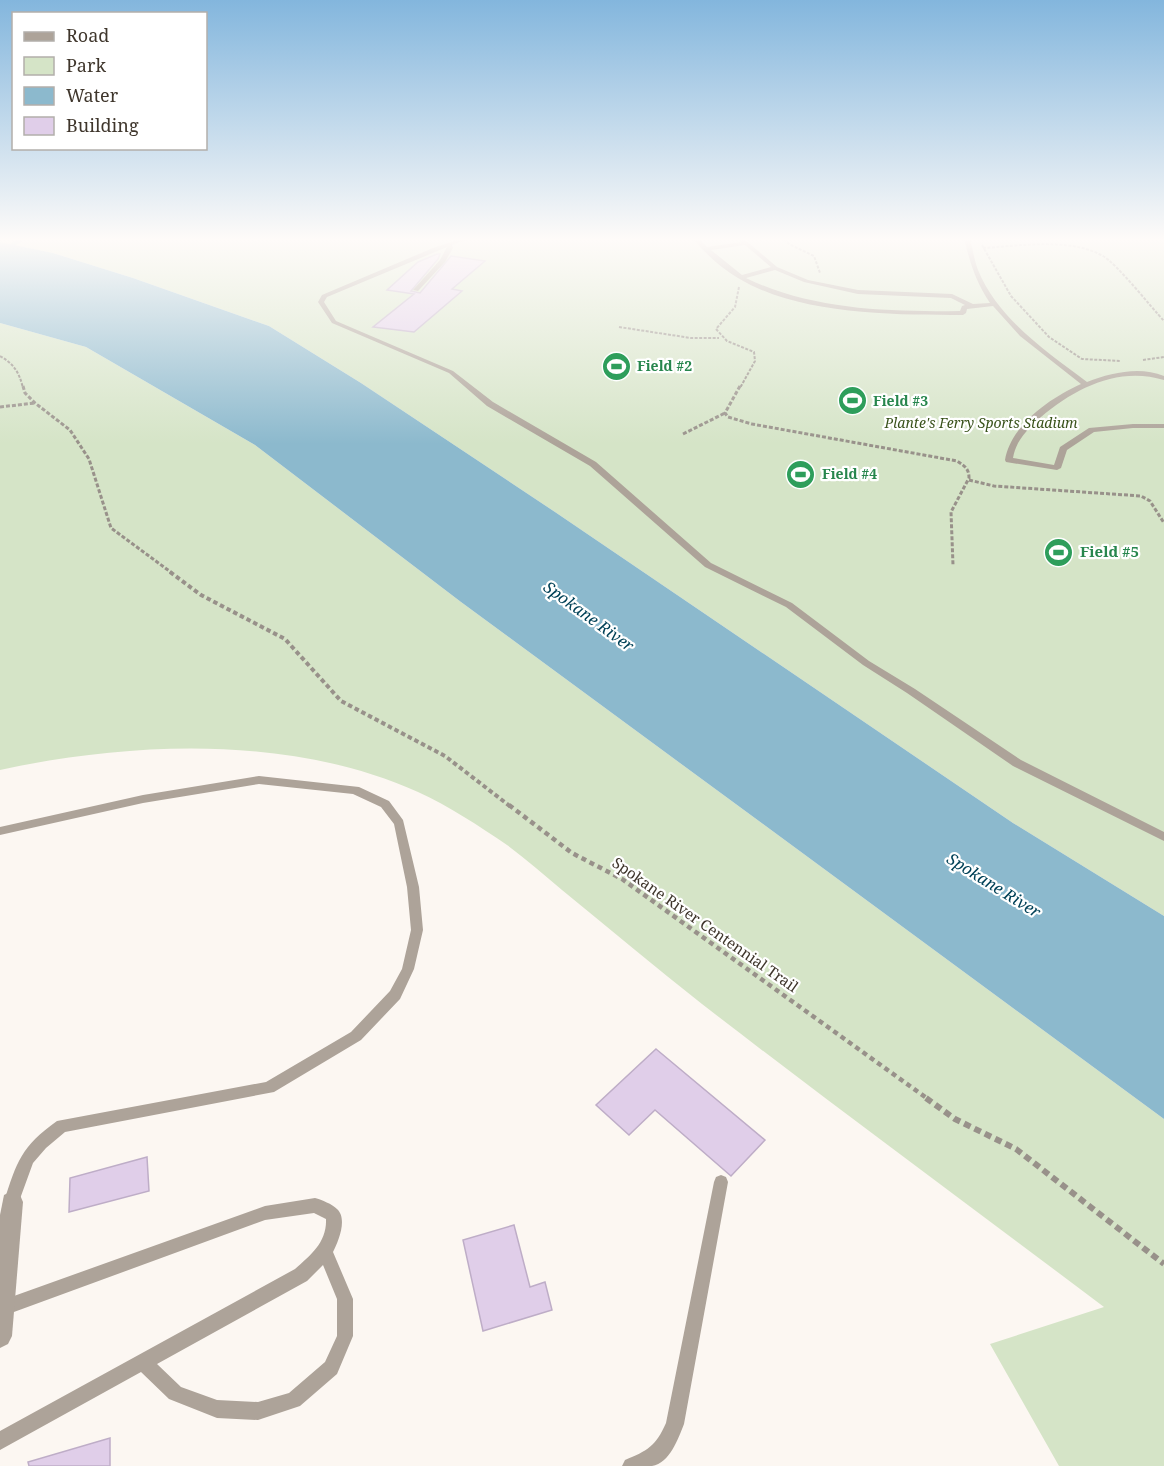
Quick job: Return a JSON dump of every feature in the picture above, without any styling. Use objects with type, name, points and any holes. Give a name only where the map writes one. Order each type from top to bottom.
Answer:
[{"type":"street","points":[[0,1336],[12,1202]]},
{"type":"lane","points":[[325,307],[334,322],[451,372],[490,404],[593,464],[708,565],[789,605],[866,663],[1017,763],[1164,837]]},
{"type":"lane","points":[[846,307],[963,313],[964,307]]},
{"type":"lane","points":[[998,307],[1018,330],[1085,384]]},
{"type":"lane","points":[[1164,378],[1156,374],[1141,374],[1085,384],[1025,427],[1012,447],[1010,460],[1057,468],[1062,449],[1092,430],[1164,426]]},
{"type":"lane","points":[[0,831],[143,799],[259,780],[355,790],[385,804],[399,823],[413,887],[417,930],[408,969],[395,995],[356,1036],[269,1088],[62,1126],[37,1143],[24,1164],[12,1202]]},
{"type":"lane","points":[[631,1466],[651,1459],[666,1446],[675,1424],[721,1182]]},
{"type":"lane","points":[[0,1441],[301,1275],[325,1252],[335,1231],[333,1215],[315,1205],[265,1213],[3,1308]]},
{"type":"lane","points":[[143,1362],[175,1393],[217,1409],[258,1411],[294,1400],[331,1368],[345,1336],[345,1299],[325,1252]]},
{"type":"path","points":[[720,338],[716,328],[735,307]]},
{"type":"path","points":[[1021,307],[1036,328],[1082,359],[1089,362],[1122,362]]},
{"type":"path","points":[[1151,307],[1164,321]]},
{"type":"path","points":[[619,327],[691,338],[720,338],[754,352],[756,355],[725,413],[683,434]]},
{"type":"path","name":"Spokane River Centennial Trail","points":[[0,356],[11,362],[19,373],[25,393],[34,403],[70,430],[89,459],[111,528],[201,595],[285,639],[341,701],[445,756],[572,853],[622,879],[955,1119],[1016,1149],[1164,1264]]},
{"type":"path","points":[[1134,362],[1164,357]]},
{"type":"path","points":[[0,407],[34,403]]},
{"type":"path","points":[[725,413],[728,417],[752,424],[957,460],[966,465],[969,480],[951,510],[953,565]]},
{"type":"path","points":[[969,480],[994,486],[1141,496],[1150,501],[1164,523]]},
{"type":"green space","name":"Plante's Ferry Sports Stadium","points":[[216,307],[1164,307],[1164,916],[1013,823],[555,512],[361,383],[269,326]]},
{"type":"green space","points":[[0,323],[86,347],[255,445],[461,602],[1164,1119],[1164,1466],[1059,1466],[990,1344],[1104,1307],[702,1004],[514,850],[452,810],[418,792],[369,774],[318,760],[265,752],[157,749],[51,760],[0,770]]},
{"type":"water","name":"Spokane River","points":[[0,307],[216,307],[269,326],[361,383],[555,512],[1013,823],[1164,916],[1164,1119],[461,602],[255,445],[86,347],[0,323]]},
{"type":"building","points":[[397,307],[443,307],[414,332],[373,327]]},
{"type":"building","points":[[656,1049],[765,1140],[731,1176],[655,1110],[629,1135],[596,1105]]},
{"type":"building","points":[[147,1157],[149,1191],[69,1212],[70,1178]]},
{"type":"building","points":[[514,1225],[530,1287],[545,1282],[552,1310],[483,1331],[463,1240]]},
{"type":"building","points":[[110,1438],[110,1466],[29,1466],[28,1462]]},
{"type":"place","name":"Field #2","points":[[616,366]]},
{"type":"place","name":"Field #3","points":[[852,401]]},
{"type":"place","name":"Field #4","points":[[801,474]]},
{"type":"place","name":"Field #5","points":[[1059,552]]}]
